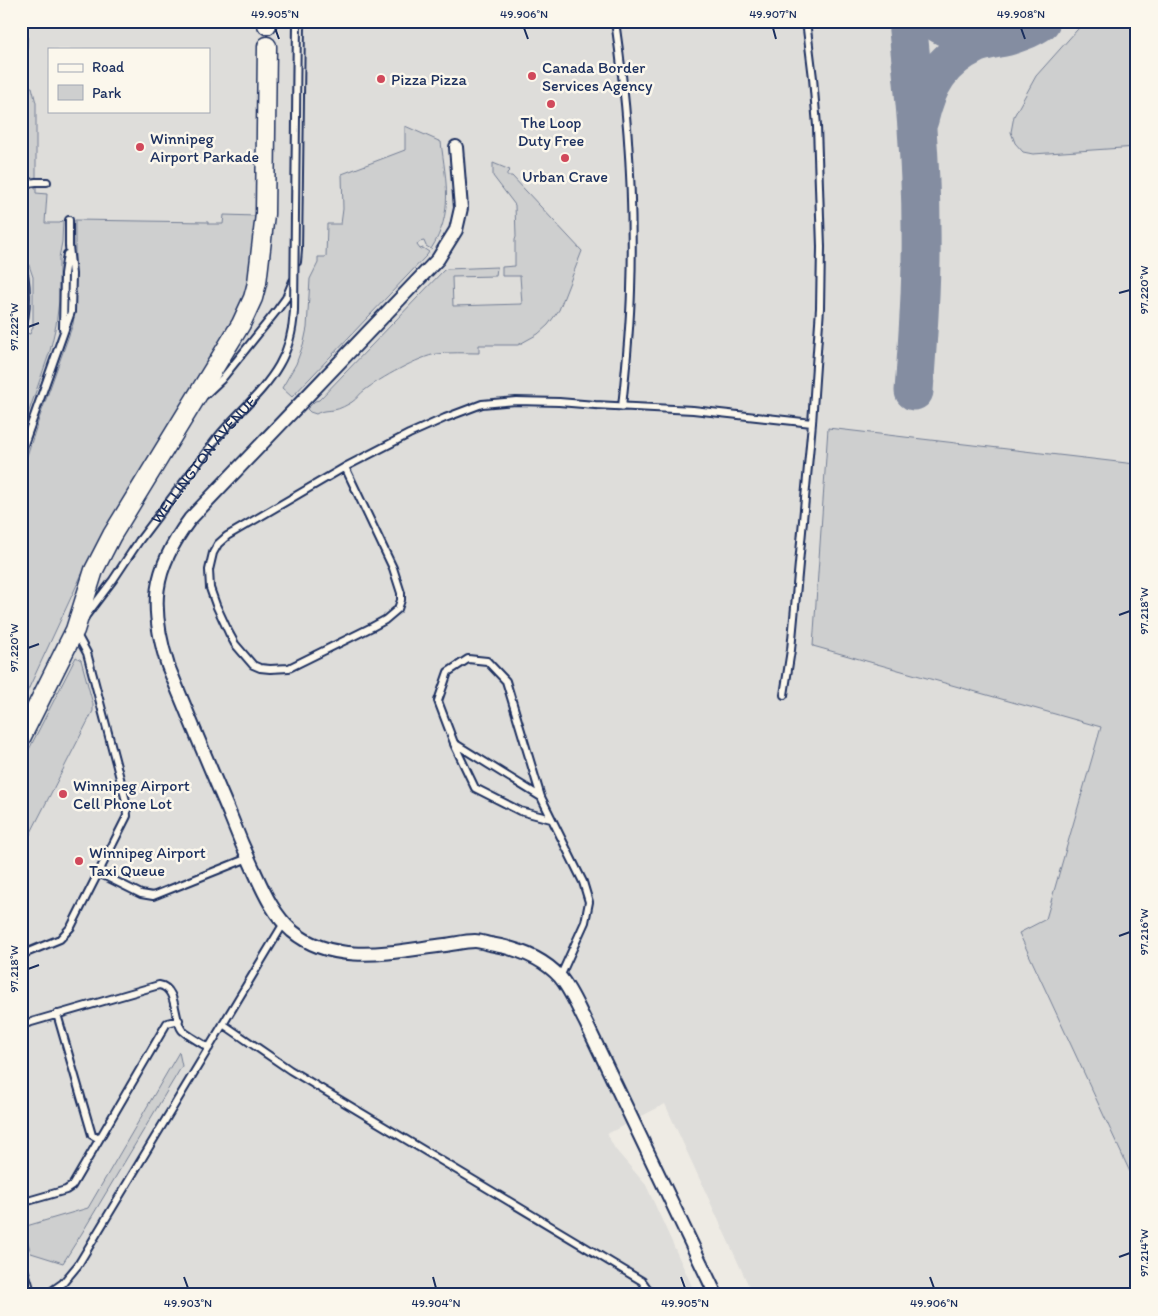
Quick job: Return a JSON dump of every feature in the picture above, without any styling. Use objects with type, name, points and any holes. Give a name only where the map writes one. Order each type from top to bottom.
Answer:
[{"type":"main road","name":"WELLINGTON AVENUE","points":[[21,738],[75,630],[94,570],[112,535],[241,324],[253,298],[257,283],[265,214],[267,46]]},
{"type":"street","points":[[456,146],[461,208],[456,230],[438,259],[190,519],[178,534],[162,570],[157,595],[156,613],[161,646],[248,858],[267,899],[284,923],[299,936],[310,943],[337,952],[366,954],[475,941],[520,951],[544,962],[560,977],[586,1023],[716,1295]]},
{"type":"lane","points":[[21,93],[23,21]]},
{"type":"lane","name":"WELLINGTON AVENUE","points":[[183,417],[222,379],[286,298],[293,281],[298,250],[299,21]]},
{"type":"lane","name":"WELLINGTON AVENUE","points":[[75,630],[113,580],[139,541],[219,436],[273,376],[290,340],[294,310],[299,21]]},
{"type":"lane","points":[[615,21],[628,128],[632,217],[631,291],[622,407]]},
{"type":"lane","points":[[784,695],[791,650],[812,423],[820,308],[817,126],[806,21]]},
{"type":"lane","points":[[21,184],[47,182]]},
{"type":"lane","points":[[21,453],[71,312],[72,274],[69,220]]},
{"type":"lane","points":[[21,262],[25,278],[25,314],[21,330]]},
{"type":"lane","points":[[345,467],[393,568],[401,593],[398,609],[372,628],[289,668],[260,668],[253,664],[229,633],[210,588],[209,570],[213,552],[218,544],[227,536],[345,467],[445,418],[482,404],[516,401],[693,410],[812,423]]},
{"type":"lane","points":[[21,955],[53,943],[66,934],[99,874],[127,816],[127,806],[87,653],[75,630]]},
{"type":"lane","points":[[551,819],[520,811],[475,788],[454,744],[438,701],[448,672],[468,659],[487,661],[506,681],[541,797],[583,882],[589,902],[585,922],[560,977]]},
{"type":"lane","points":[[454,744],[541,797]]},
{"type":"lane","points":[[99,874],[141,894],[153,896],[248,858]]},
{"type":"lane","points":[[46,1295],[63,1283],[78,1265],[284,923]]},
{"type":"lane","points":[[21,1025],[163,985],[169,990],[182,1030],[209,1048]]},
{"type":"lane","points":[[57,1014],[92,1135],[99,1139]]},
{"type":"lane","points":[[21,1204],[70,1188],[167,1023],[179,1020]]},
{"type":"lane","points":[[224,1024],[290,1070],[642,1281],[652,1295]]},
{"type":"lane","points":[[21,1259],[32,1295]]},
{"type":"shaded area","points":[[21,21],[1137,21],[1137,1295],[753,1295],[665,1104],[607,1134],[615,1149],[646,1185],[696,1295],[21,1295]]},
{"type":"green space","points":[[1085,21],[1137,21],[1137,147],[1033,154],[1023,152],[1015,143],[1011,132],[1014,116],[1036,76]]},
{"type":"green space","points":[[27,87],[32,87],[36,103],[36,193],[47,194],[45,223],[60,223],[63,220],[56,325],[50,351],[21,434],[21,345],[26,333],[30,334],[33,327],[33,277],[21,242],[21,116],[25,106]]},
{"type":"green space","points":[[405,126],[441,142],[447,197],[443,223],[438,236],[431,249],[426,246],[424,241],[419,242],[417,245],[420,249],[423,248],[429,252],[427,255],[292,397],[282,388],[296,364],[304,342],[307,328],[310,279],[318,263],[318,257],[326,257],[327,224],[341,224],[343,209],[342,174],[405,150]]},
{"type":"green space","points":[[493,163],[510,170],[507,176],[512,176],[582,251],[559,310],[548,325],[538,334],[518,345],[479,345],[479,353],[442,353],[421,359],[380,380],[363,391],[354,401],[343,407],[316,414],[310,412],[307,409],[315,401],[319,400],[444,270],[497,267],[496,276],[452,277],[453,306],[522,304],[520,276],[502,276],[502,267],[515,266],[515,205],[493,176]]},
{"type":"green space","points":[[224,215],[256,216],[254,257],[250,286],[238,317],[112,519],[81,576],[21,705],[21,474],[73,324],[75,311],[75,220],[208,222],[208,224],[223,224]]},
{"type":"green space","points":[[828,428],[1135,464],[1137,444],[1137,1187],[1019,933],[1046,919],[1101,727],[813,646]]},
{"type":"green space","points":[[76,657],[81,660],[93,704],[93,711],[21,852],[21,765]]},
{"type":"green space","points":[[179,1052],[182,1066],[63,1263],[31,1253],[23,1227],[88,1208]]},
{"type":"taxiway","points":[[907,21],[917,124],[921,201],[920,288],[914,391]]},
{"type":"taxiway","points":[[936,21],[960,33],[994,38],[1015,34],[1041,21]]},
{"type":"taxiway","points":[[919,120],[931,85],[944,66],[963,50],[983,41],[998,38]]},
{"type":"place","name":"Canada Border Services Agency","points":[[532,76]]},
{"type":"place","name":"Pizza Pizza","points":[[381,79]]},
{"type":"place","name":"The Loop Duty Free","points":[[551,104]]},
{"type":"place","name":"Winnipeg Airport Parkade","points":[[140,147]]},
{"type":"place","name":"Urban Crave","points":[[565,158]]},
{"type":"place","name":"Winnipeg Airport Cell Phone Lot","points":[[63,794]]},
{"type":"place","name":"Winnipeg Airport Taxi Queue","points":[[79,861]]}]
